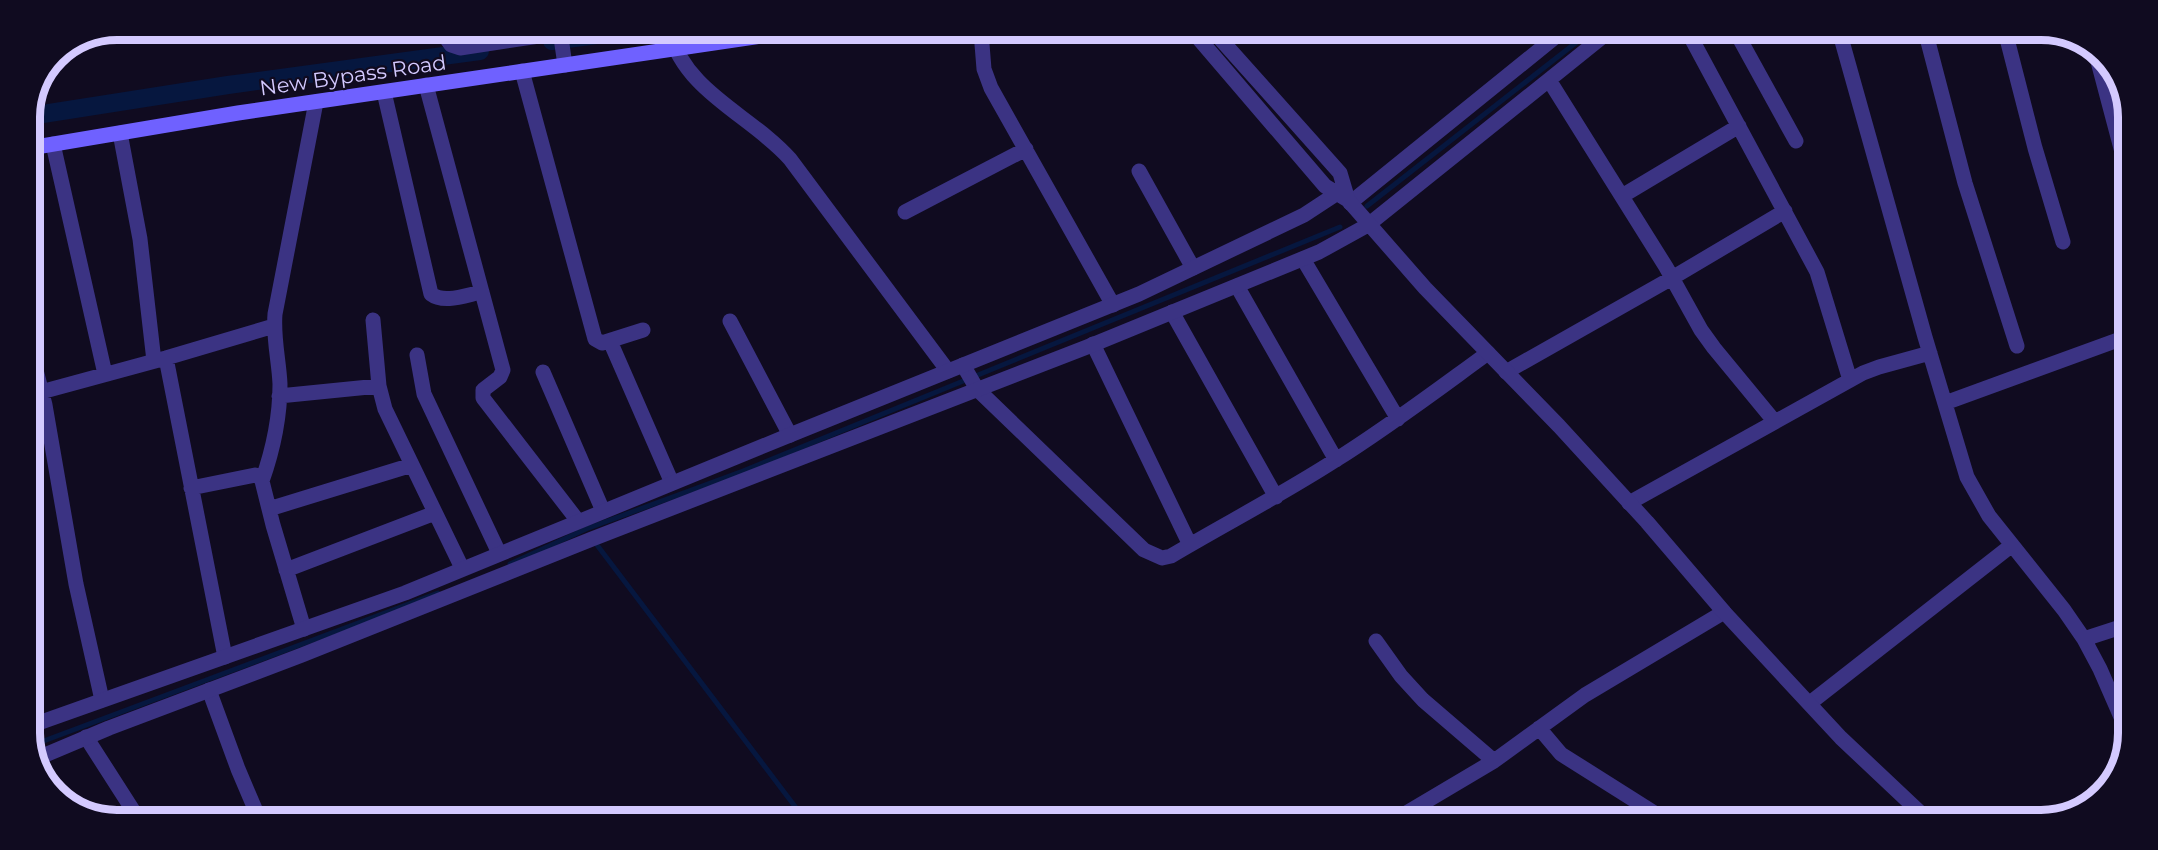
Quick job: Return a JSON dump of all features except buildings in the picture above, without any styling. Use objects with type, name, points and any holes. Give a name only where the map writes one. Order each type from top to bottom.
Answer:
[{"type":"main road","name":"New Bypass Road","points":[[40,146],[522,71],[564,41],[675,49],[688,40]]},
{"type":"street","points":[[447,40],[451,45],[460,48],[564,41]]},
{"type":"street","points":[[672,40],[687,69],[705,89],[763,132],[790,159],[948,371],[971,378],[1144,550],[1162,558],[1171,556],[1276,497],[1336,460],[1398,419],[1488,354]]},
{"type":"street","points":[[982,40],[984,69],[991,88],[1113,305]]},
{"type":"street","points":[[1200,40],[1325,186],[1345,199],[1629,502],[1724,612],[1810,704],[1871,767],[1917,810]]},
{"type":"street","points":[[1221,40],[1340,173],[1345,199]]},
{"type":"street","points":[[44,755],[971,378],[1113,305],[1304,214],[1345,199],[1550,40]]},
{"type":"street","points":[[971,378],[1093,344],[1304,259],[1368,225],[1599,40]]},
{"type":"street","points":[[1692,40],[1817,272],[1850,380]]},
{"type":"street","points":[[1740,40],[1796,141]]},
{"type":"street","points":[[1842,40],[1967,477],[1989,516],[2084,639],[2118,710]]},
{"type":"street","points":[[1928,40],[1965,183],[2017,346]]},
{"type":"street","points":[[2007,40],[2035,148],[2063,242]]},
{"type":"street","points":[[2100,69],[2117,133]]},
{"type":"street","points":[[522,71],[596,339],[602,343],[643,330]]},
{"type":"street","points":[[1549,80],[1714,348],[1775,422]]},
{"type":"street","points":[[426,85],[503,370],[500,377],[483,390],[483,398],[578,521]]},
{"type":"street","points":[[384,92],[431,294],[443,299],[482,292]]},
{"type":"street","points":[[262,481],[273,444],[278,414],[280,382],[274,326],[316,102]]},
{"type":"street","points":[[1622,196],[1739,126]]},
{"type":"street","points":[[120,133],[160,360],[191,488],[225,657]]},
{"type":"street","points":[[53,144],[105,374]]},
{"type":"street","points":[[905,212],[1026,149]]},
{"type":"street","points":[[1139,171],[1193,268]]},
{"type":"street","points":[[1506,372],[1785,211]]},
{"type":"street","points":[[1304,259],[1398,419]]},
{"type":"street","points":[[1237,286],[1336,460]]},
{"type":"street","points":[[1172,312],[1276,497]]},
{"type":"street","points":[[373,320],[379,386],[385,409],[462,568]]},
{"type":"street","points":[[730,321],[790,435]]},
{"type":"street","points":[[40,392],[160,360],[274,326]]},
{"type":"street","points":[[1945,403],[2117,340]]},
{"type":"street","points":[[610,341],[672,483]]},
{"type":"street","points":[[1093,344],[1190,545]]},
{"type":"street","points":[[1629,502],[1850,380],[1879,367],[1930,353]]},
{"type":"street","points":[[417,355],[424,394],[499,553]]},
{"type":"street","points":[[41,722],[405,593],[948,371]]},
{"type":"street","points":[[543,372],[603,511]]},
{"type":"street","points":[[279,396],[379,386]]},
{"type":"street","points":[[40,414],[102,700]]},
{"type":"street","points":[[269,509],[412,465]]},
{"type":"street","points":[[191,488],[259,476],[304,629]]},
{"type":"street","points":[[286,570],[435,513]]},
{"type":"street","points":[[1810,704],[2012,545]]},
{"type":"street","points":[[1411,810],[1494,761],[1585,695],[1724,612]]},
{"type":"street","points":[[2084,639],[2118,628]]},
{"type":"street","points":[[1376,640],[1401,676],[1423,700],[1494,761]]},
{"type":"street","points":[[209,690],[256,810]]},
{"type":"street","points":[[1539,728],[1561,754],[1650,810]]},
{"type":"street","points":[[86,737],[133,810]]},
{"type":"waterway","points":[[552,41],[560,40]]},
{"type":"waterway","points":[[1367,206],[1579,40]]},
{"type":"waterway","points":[[40,114],[228,85],[480,51]]},
{"type":"waterway","points":[[510,564],[586,529],[743,471],[1340,227]]},
{"type":"waterway","points":[[597,545],[798,810]]},
{"type":"waterway","points":[[41,742],[438,593]]}]
